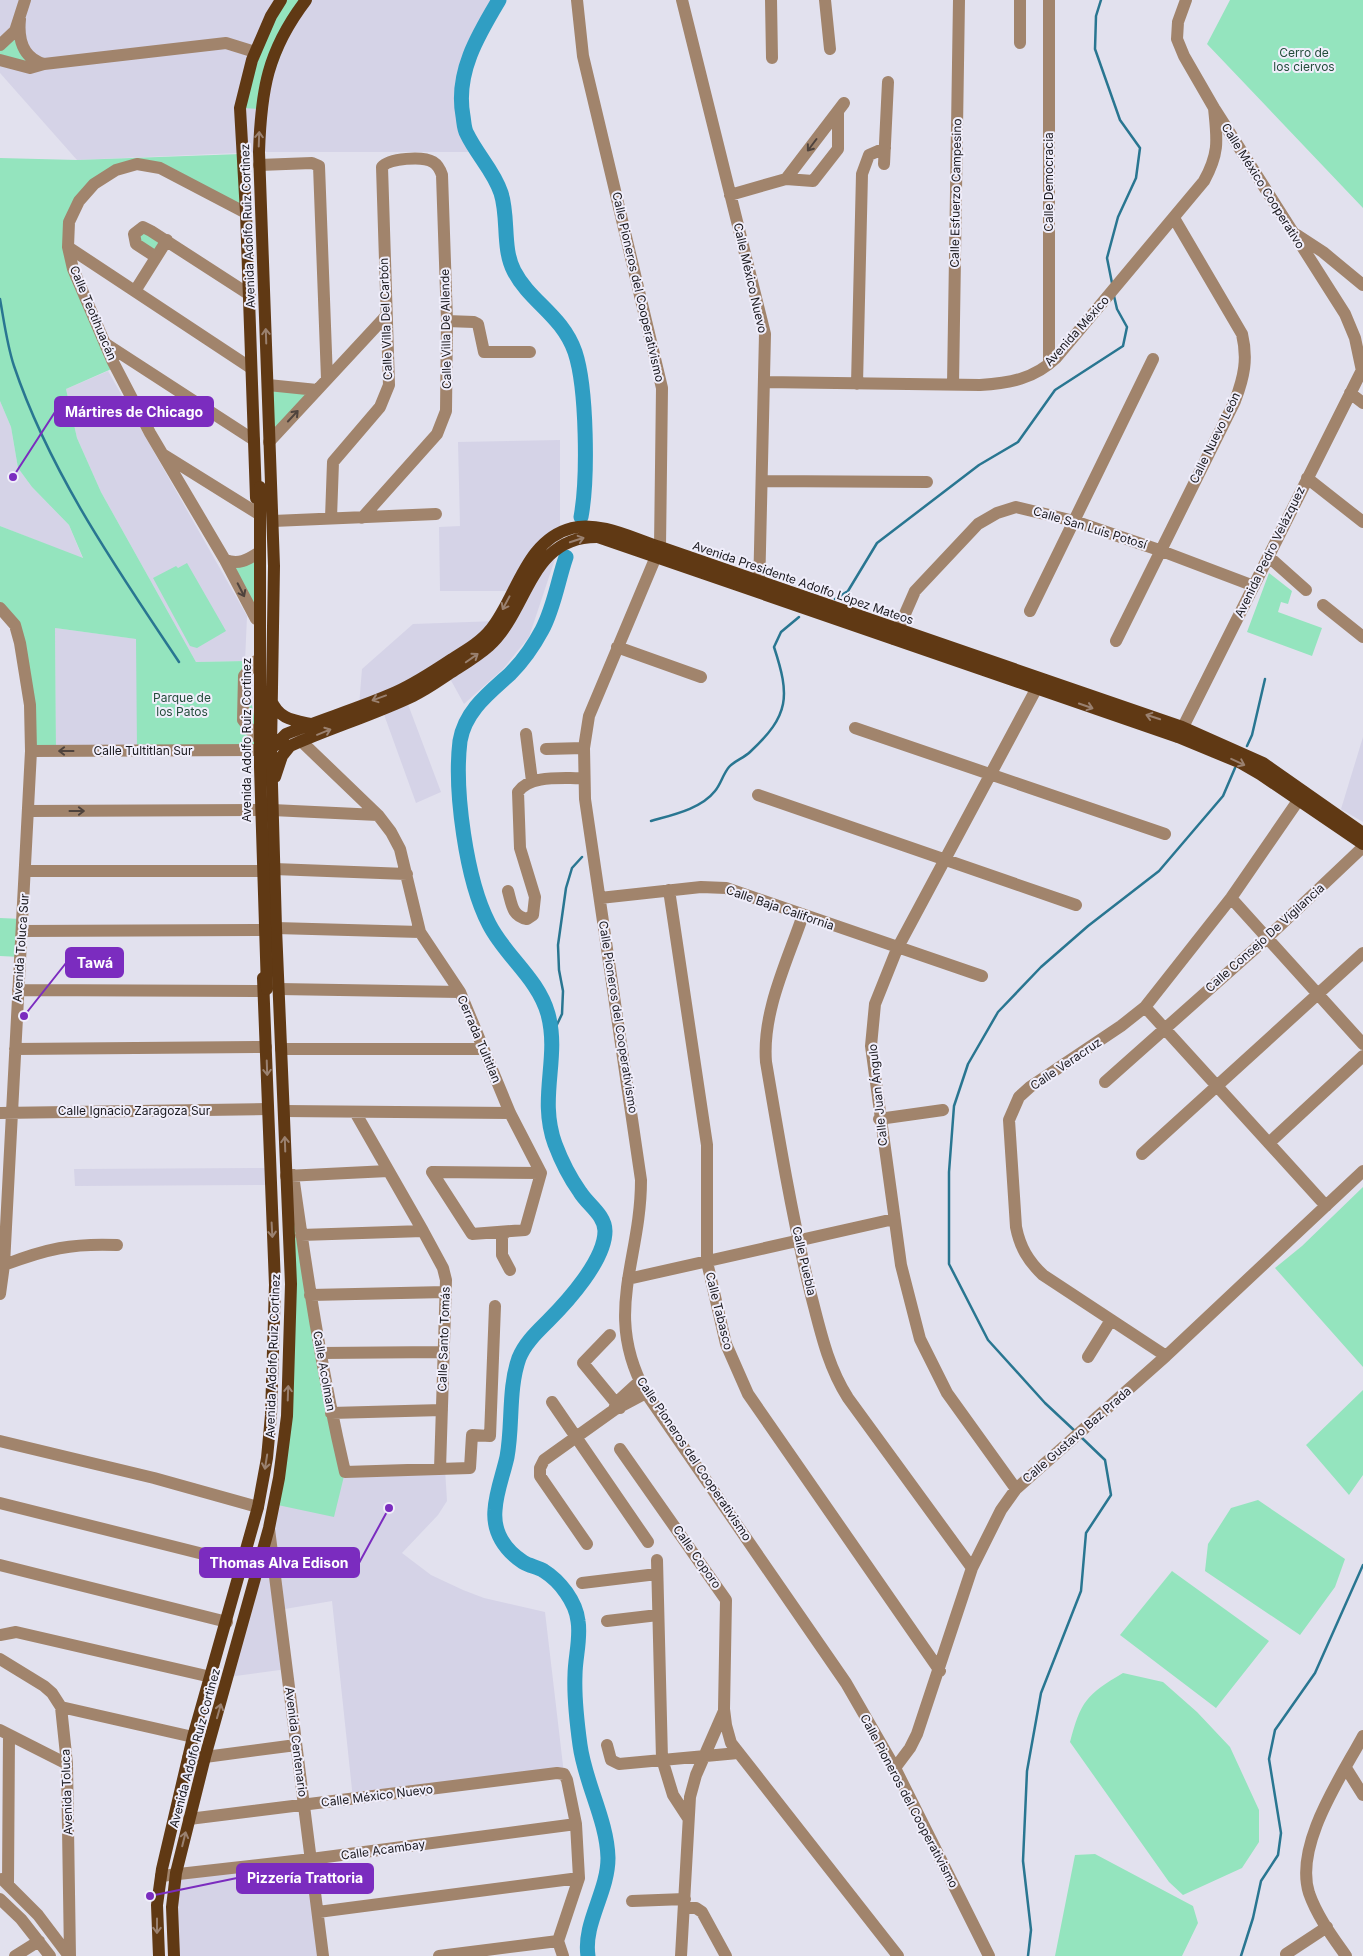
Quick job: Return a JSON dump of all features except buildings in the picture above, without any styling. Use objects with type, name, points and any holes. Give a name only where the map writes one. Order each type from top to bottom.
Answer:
[{"type":"main road","name":"Avenida Adolfo Ruiz Cortinez","points":[[174,1956],[172,1907],[176,1873],[205,1757],[269,1528],[286,1429],[291,1284],[290,1176],[284,1111],[279,1012],[270,990],[261,930],[258,870],[255,736],[258,552],[250,295],[241,154],[241,103],[248,75],[255,52],[281,0]]},
{"type":"main road","name":"Avenida Adolfo Ruiz Cortinez","points":[[159,1956],[157,1905],[161,1876],[193,1737],[258,1507],[270,1427],[275,1285],[265,1019],[276,928],[272,791],[282,744],[271,700],[273,521],[269,461],[268,385],[259,165],[260,105],[274,56],[306,0]]},
{"type":"main road","points":[[248,75],[266,79]]},
{"type":"main road","points":[[241,103],[260,105]]},
{"type":"main road","name":"Avenida Adolfo Ruiz Cortinez","points":[[254,461],[263,488]]},
{"type":"main road","name":"Avenida Adolfo Ruiz Cortinez","points":[[269,461],[263,488],[260,767],[270,990]]},
{"type":"main road","name":"Avenida Presidente Adolfo López Mateos","points":[[282,744],[286,734],[396,692],[434,671],[481,639],[496,621],[530,560],[550,540],[564,532],[586,526],[600,528],[759,587],[1180,732],[1263,763],[1363,845]]},
{"type":"main road","name":"Avenida Presidente Adolfo López Mateos","points":[[255,750],[282,744],[414,695],[481,652],[495,640],[510,620],[538,567],[564,545],[575,540],[598,537],[659,551]]},
{"type":"main road","points":[[256,599],[264,630],[263,730],[282,744],[272,791]]},
{"type":"main road","points":[[271,700],[278,712],[285,718],[311,724]]},
{"type":"main road","name":"Avenida Presidente Adolfo López Mateos","points":[[1302,796],[1363,833]]},
{"type":"main road","points":[[260,900],[275,900]]},
{"type":"main road","points":[[270,1427],[286,1429]]},
{"type":"street","points":[[25,0],[20,19],[19,39],[24,50],[37,62],[44,64]]},
{"type":"street","name":"Calle Pioneros del Cooperativismo","points":[[577,0],[583,56],[660,372],[662,388],[659,551],[589,716],[584,748],[584,778],[641,1180],[639,1220],[628,1279],[624,1329],[628,1351],[646,1393],[846,1683],[895,1768],[989,1956]]},
{"type":"street","name":"Calle México Nuevo","points":[[682,0],[763,322],[764,382],[759,587]]},
{"type":"street","points":[[771,0],[772,58]]},
{"type":"street","points":[[825,0],[830,49]]},
{"type":"street","name":"Calle Esfuerzo Campesino","points":[[953,385],[959,0]]},
{"type":"street","points":[[1020,0],[1020,43]]},
{"type":"street","name":"Calle Democracia","points":[[1049,0],[1049,364]]},
{"type":"street","name":"Calle México Cooperativo","points":[[1186,0],[1178,22],[1177,39],[1184,56],[1214,108],[1345,314],[1355,338],[1362,370]]},
{"type":"street","points":[[0,45],[12,34],[20,19]]},
{"type":"street","points":[[0,60],[30,68],[44,64],[213,43],[238,45],[255,52]]},
{"type":"street","points":[[884,164],[888,82]]},
{"type":"street","points":[[730,195],[786,179],[813,181],[838,150],[842,107],[786,179]]},
{"type":"street","name":"Avenida México","points":[[764,382],[953,385],[1013,382],[1040,371],[1049,364],[1118,285],[1204,181],[1214,164],[1217,145],[1214,108]]},
{"type":"street","points":[[857,384],[862,174],[869,155],[885,148]]},
{"type":"street","name":"Calle Villa De Allende","points":[[362,518],[428,445],[443,422],[448,394],[442,175],[439,167],[427,160],[392,160],[386,162]]},
{"type":"street","name":"Calle Villa Del Carbón","points":[[331,518],[333,462],[380,407],[387,393],[381,174],[382,166],[386,162]]},
{"type":"street","name":"Calle Teotihuacán","points":[[246,213],[160,168],[137,164],[116,170],[94,184],[79,201],[69,222],[68,247],[73,269],[112,360],[161,453],[225,560],[256,619]]},
{"type":"street","points":[[259,165],[312,164],[319,166],[327,378]]},
{"type":"street","name":"Calle Nuevo León","points":[[1116,641],[1159,550],[1236,401],[1245,371],[1246,352],[1242,334],[1174,218]]},
{"type":"street","points":[[156,257],[134,240],[134,234],[138,229],[143,227],[166,240],[250,295]]},
{"type":"street","points":[[1292,232],[1323,252],[1363,285]]},
{"type":"street","points":[[135,291],[166,240]]},
{"type":"street","points":[[68,247],[251,368]]},
{"type":"street","points":[[269,442],[385,316]]},
{"type":"street","points":[[447,321],[474,322],[478,324],[484,352],[530,352]]},
{"type":"street","points":[[106,344],[254,440]]},
{"type":"street","points":[[1030,611],[1153,359]]},
{"type":"street","name":"Avenida Pedro Velázquez","points":[[1180,732],[1362,370]]},
{"type":"street","points":[[268,385],[317,390]]},
{"type":"street","points":[[1350,393],[1363,403]]},
{"type":"street","points":[[161,453],[257,513]]},
{"type":"street","points":[[1307,478],[1363,522]]},
{"type":"street","points":[[762,481],[927,482]]},
{"type":"street","name":"Calle San Luis Potosí","points":[[895,635],[915,591],[968,535],[987,518],[1016,507],[1074,522],[1159,550],[1254,586]]},
{"type":"street","points":[[273,521],[436,514]]},
{"type":"street","points":[[225,560],[234,563],[242,562],[258,552]]},
{"type":"street","points":[[1269,557],[1306,590]]},
{"type":"street","points":[[1323,606],[1363,637]]},
{"type":"street","name":"Avenida Toluca Sur","points":[[0,608],[15,625],[20,643],[30,705],[28,811],[22,931],[15,1049],[6,1112],[4,1265],[0,1294]]},
{"type":"street","points":[[618,647],[700,677]]},
{"type":"street","name":"Calle Juan Ángulo","points":[[1016,1489],[947,1393],[920,1339],[903,1274],[879,1119],[871,1046],[872,1025],[877,997],[897,949],[1039,684]]},
{"type":"street","points":[[855,728],[1165,834]]},
{"type":"street","points":[[526,734],[532,781]]},
{"type":"street","name":"Cerrada Tultitlan","points":[[282,744],[378,815],[400,849],[420,932],[460,992],[510,1112],[541,1173]]},
{"type":"street","points":[[546,749],[584,748]]},
{"type":"street","name":"Calle Tultitlan Sur","points":[[30,751],[255,750]]},
{"type":"street","points":[[508,891],[513,912],[520,918],[527,919],[533,915],[535,897],[520,848],[517,801],[518,792],[523,784],[532,781],[584,778]]},
{"type":"street","points":[[758,795],[1076,905]]},
{"type":"street","name":"Calle Veracruz","points":[[1166,1356],[1043,1275],[1031,1264],[1025,1254],[1016,1227],[1009,1120],[1019,1097],[1030,1087],[1121,1026],[1145,1007],[1231,898],[1302,796]]},
{"type":"street","points":[[28,811],[256,810]]},
{"type":"street","points":[[272,810],[378,815]]},
{"type":"street","name":"Calle Consejo De Vigilancia","points":[[1105,1082],[1267,938],[1363,845]]},
{"type":"street","points":[[274,869],[407,874]]},
{"type":"street","points":[[25,871],[258,870]]},
{"type":"street","name":"Calle Baja California","points":[[600,898],[701,887],[726,888],[897,949],[982,976]]},
{"type":"street","name":"Calle Tabasco","points":[[669,890],[708,1145],[707,1262],[726,1344],[748,1394],[940,1671]]},
{"type":"street","points":[[1231,898],[1363,1044]]},
{"type":"street","name":"Calle Puebla","points":[[803,915],[768,1019],[764,1041],[766,1062],[798,1242],[827,1357],[835,1378],[972,1568]]},
{"type":"street","points":[[276,928],[420,932]]},
{"type":"street","points":[[22,931],[261,930]]},
{"type":"street","points":[[1142,1154],[1363,953]]},
{"type":"street","points":[[18,990],[460,992]]},
{"type":"street","points":[[1145,1007],[1270,1142],[1326,1206]]},
{"type":"street","points":[[15,1049],[266,1047]]},
{"type":"street","points":[[282,1049],[483,1049]]},
{"type":"street","points":[[1270,1142],[1363,1056]]},
{"type":"street","name":"Calle Ignacio Zaragoza Sur","points":[[6,1112],[268,1110]]},
{"type":"street","points":[[879,1119],[943,1110]]},
{"type":"street","points":[[284,1111],[510,1112]]},
{"type":"street","name":"Calle Santo Tomás","points":[[355,1112],[443,1268],[446,1292],[440,1469]]},
{"type":"street","points":[[290,1176],[388,1171]]},
{"type":"street","name":"Calle Gustavo Baz Prada","points":[[895,1768],[910,1748],[917,1734],[940,1671],[972,1568],[1001,1510],[1016,1489],[1166,1356],[1363,1171]]},
{"type":"street","points":[[432,1172],[541,1173],[525,1230],[472,1234],[432,1172]]},
{"type":"street","name":"Calle Acolman","points":[[290,1176],[302,1235],[310,1295],[331,1413],[344,1472],[440,1469]]},
{"type":"street","points":[[628,1279],[894,1219]]},
{"type":"street","points":[[302,1235],[423,1231]]},
{"type":"street","points":[[502,1255],[502,1236],[505,1233]]},
{"type":"street","points":[[491,1234],[510,1270]]},
{"type":"street","points":[[4,1265],[48,1249],[67,1246],[117,1245]]},
{"type":"street","points":[[310,1295],[446,1292]]},
{"type":"street","points":[[440,1469],[470,1468],[472,1435],[490,1436],[495,1306]]},
{"type":"street","points":[[1088,1357],[1110,1320]]},
{"type":"street","points":[[610,1335],[583,1363],[617,1407]]},
{"type":"street","points":[[321,1353],[443,1352]]},
{"type":"street","points":[[617,1407],[640,1381]]},
{"type":"street","points":[[587,1544],[540,1476],[540,1468],[544,1460],[617,1407],[646,1393]]},
{"type":"street","points":[[552,1402],[648,1542]]},
{"type":"street","points":[[331,1413],[442,1410]]},
{"type":"street","points":[[0,1441],[154,1478],[258,1507]]},
{"type":"street","name":"Calle Coporo","points":[[620,1449],[726,1600],[724,1709],[728,1736],[738,1753],[898,1956]]},
{"type":"street","points":[[0,1503],[243,1564],[259,1565]]},
{"type":"street","name":"Avenida Centenario","points":[[269,1528],[323,1956]]},
{"type":"street","points":[[657,1560],[662,1760],[674,1795],[688,1818]]},
{"type":"street","points":[[0,1565],[227,1622]]},
{"type":"street","points":[[582,1583],[657,1574]]},
{"type":"street","points":[[607,1621],[658,1615]]},
{"type":"street","points":[[0,1635],[16,1632],[211,1677]]},
{"type":"street","points":[[0,1659],[44,1686],[52,1693],[61,1706],[193,1737]]},
{"type":"street","name":"Avenida Toluca","points":[[61,1706],[66,1764],[69,1956]]},
{"type":"street","name":"Calle Coporo","points":[[681,1956],[688,1818],[692,1786],[724,1709]]},
{"type":"street","points":[[66,1764],[4,1733],[4,1881],[38,1914],[69,1956]]},
{"type":"street","points":[[1346,1956],[1317,1912],[1309,1891],[1306,1867],[1310,1845],[1321,1818],[1363,1736]]},
{"type":"street","points":[[188,1758],[296,1745]]},
{"type":"street","points":[[607,1745],[609,1756],[615,1763],[738,1753]]},
{"type":"street","points":[[1346,1768],[1363,1795]]},
{"type":"street","name":"Calle México Nuevo","points":[[189,1819],[557,1773],[564,1774],[568,1780],[576,1824]]},
{"type":"street","points":[[562,1956],[558,1941],[580,1878],[576,1824]]},
{"type":"street","name":"Calle Acambay","points":[[161,1876],[311,1859],[576,1824]]},
{"type":"street","points":[[318,1912],[580,1878]]},
{"type":"street","points":[[0,1900],[21,1919],[50,1956]]},
{"type":"street","points":[[632,1900],[685,1903],[696,1908],[702,1912],[726,1956]]},
{"type":"street","points":[[1286,1954],[1327,1927]]},
{"type":"street","points":[[15,1956],[39,1941]]},
{"type":"street","points":[[439,1956],[558,1941]]},
{"type":"shaded area","points":[[0,0],[499,0],[469,55],[462,78],[461,106],[466,133],[479,152],[259,152],[77,160],[0,73]]},
{"type":"shaded area","points":[[108,371],[247,616],[245,661],[196,662],[101,492],[77,438],[66,389]]},
{"type":"shaded area","points":[[0,401],[11,427],[18,468],[32,487],[69,525],[83,559],[0,526]]},
{"type":"shaded area","points":[[560,440],[560,534],[550,540],[513,591],[440,591],[439,527],[460,526],[458,442]]},
{"type":"shaded area","points":[[558,550],[529,637],[503,669],[464,704],[448,675]]},
{"type":"shaded area","points":[[497,621],[463,652],[359,706],[362,669],[413,624]]},
{"type":"shaded area","points":[[55,628],[137,639],[137,751],[56,751]]},
{"type":"shaded area","points":[[406,699],[441,792],[416,803],[382,709]]},
{"type":"shaded area","points":[[1363,737],[1363,822],[1341,809]]},
{"type":"shaded area","points":[[270,1168],[270,1185],[75,1186],[74,1169]]},
{"type":"shaded area","points":[[445,1469],[447,1501],[438,1515],[402,1553],[431,1575],[463,1590],[484,1598],[545,1612],[564,1774],[353,1799],[332,1601],[279,1610],[287,1669],[228,1677],[273,1504],[345,1472]]},
{"type":"shaded area","points":[[311,1859],[323,1956],[174,1956],[176,1873]]},
{"type":"green space","points":[[281,0],[306,0],[298,10],[260,109],[240,108]]},
{"type":"green space","name":"Cerro de los ciervos","points":[[1230,0],[1363,0],[1363,208],[1207,44]]},
{"type":"green space","points":[[19,33],[37,62],[0,60],[0,45]]},
{"type":"green space","name":"Parque de los Patos","points":[[241,154],[246,213],[160,168],[115,170],[79,201],[68,247],[116,367],[66,389],[77,438],[101,492],[196,662],[245,661],[255,724],[255,750],[137,751],[136,639],[55,628],[56,751],[31,751],[20,643],[0,608],[0,526],[83,558],[69,525],[32,487],[18,468],[11,427],[0,401],[0,158],[77,160]]},
{"type":"green space","points":[[138,229],[167,240],[156,257],[134,234]]},
{"type":"green space","points":[[268,385],[317,390],[269,442]]},
{"type":"green space","points":[[258,553],[256,619],[233,563]]},
{"type":"green space","points":[[187,563],[226,631],[197,648],[190,646],[153,578],[176,566],[178,568]]},
{"type":"green space","points":[[1269,573],[1292,591],[1288,604],[1281,602],[1278,612],[1322,628],[1312,656],[1247,632]]},
{"type":"green space","points":[[0,918],[23,919],[20,957],[0,956]]},
{"type":"green space","points":[[286,1176],[345,1472],[334,1517],[273,1504],[286,1429]]},
{"type":"green space","points":[[1363,1187],[1363,1367],[1275,1268],[1302,1246]]},
{"type":"green space","points":[[1363,1390],[1363,1475],[1349,1495],[1306,1445]]},
{"type":"green space","points":[[1258,1500],[1345,1559],[1335,1587],[1300,1635],[1205,1571],[1208,1544],[1231,1508]]},
{"type":"green space","points":[[1172,1571],[1269,1641],[1216,1708],[1120,1635]]},
{"type":"green space","points":[[1123,1673],[1163,1682],[1197,1712],[1230,1747],[1259,1810],[1259,1842],[1242,1868],[1183,1895],[1169,1882],[1070,1742],[1078,1717],[1087,1700],[1101,1687]]},
{"type":"green space","points":[[1095,1854],[1193,1906],[1198,1923],[1182,1956],[1055,1956],[1075,1855]]},
{"type":"waterway","points":[[499,0],[476,41],[465,70],[461,100],[464,125],[471,142],[494,177],[501,193],[505,212],[508,253],[514,271],[528,292],[562,328],[575,352],[582,388],[585,434],[585,480],[581,517]]},
{"type":"waterway","points":[[1101,0],[1096,16],[1095,49],[1120,120],[1140,148],[1136,178],[1118,217],[1107,258],[1112,283]]},
{"type":"waterway","points":[[835,599],[848,591],[877,543],[979,465],[1018,442],[1055,390],[1123,346],[1127,327],[1117,309],[1114,296]]},
{"type":"waterway","points":[[0,299],[14,366],[46,444],[109,556],[179,662]]},
{"type":"waterway","points":[[566,557],[550,613],[539,636],[519,665],[479,703],[467,721],[460,741],[459,784],[460,809],[468,860],[481,906],[496,936],[537,989],[548,1014],[552,1047],[548,1110],[555,1144],[573,1181],[583,1197],[596,1210],[602,1220],[605,1231],[599,1254],[584,1279],[565,1303],[532,1338],[519,1358],[513,1382],[507,1457],[495,1510],[498,1533],[506,1546],[523,1562],[542,1570],[556,1580],[571,1599],[577,1614],[579,1634],[575,1668],[575,1693],[579,1737],[586,1773],[604,1830],[608,1858],[604,1883],[589,1932],[588,1956]]},
{"type":"waterway","points":[[651,821],[686,811],[709,797],[717,788],[729,767],[750,752],[773,727],[783,704],[784,692],[783,679],[774,647],[781,632],[799,617]]},
{"type":"waterway","points":[[1247,746],[1252,735],[1265,679]]},
{"type":"waterway","points":[[1076,1432],[1045,1403],[988,1340],[949,1264],[949,1172],[954,1106],[968,1064],[998,1012],[1041,967],[1088,926],[1159,871],[1223,796],[1235,768]]},
{"type":"waterway","points":[[552,1035],[562,1014],[563,991],[559,970],[558,945],[566,888],[572,868],[582,857]]},
{"type":"waterway","points":[[1028,1956],[1031,1930],[1023,1861],[1027,1771],[1041,1693],[1081,1591],[1086,1533],[1111,1495],[1105,1460],[1081,1437]]},
{"type":"waterway","points":[[1241,1956],[1253,1918],[1261,1881],[1278,1855],[1281,1833],[1269,1759],[1275,1730],[1315,1673],[1363,1565]]},
{"type":"place","name":"Mártires de Chicago","points":[[13,477]]},
{"type":"place","name":"Tawá","points":[[24,1016]]},
{"type":"place","name":"Thomas Alva Edison","points":[[389,1508]]},
{"type":"place","name":"Pizzería Trattoria","points":[[150,1896]]}]
